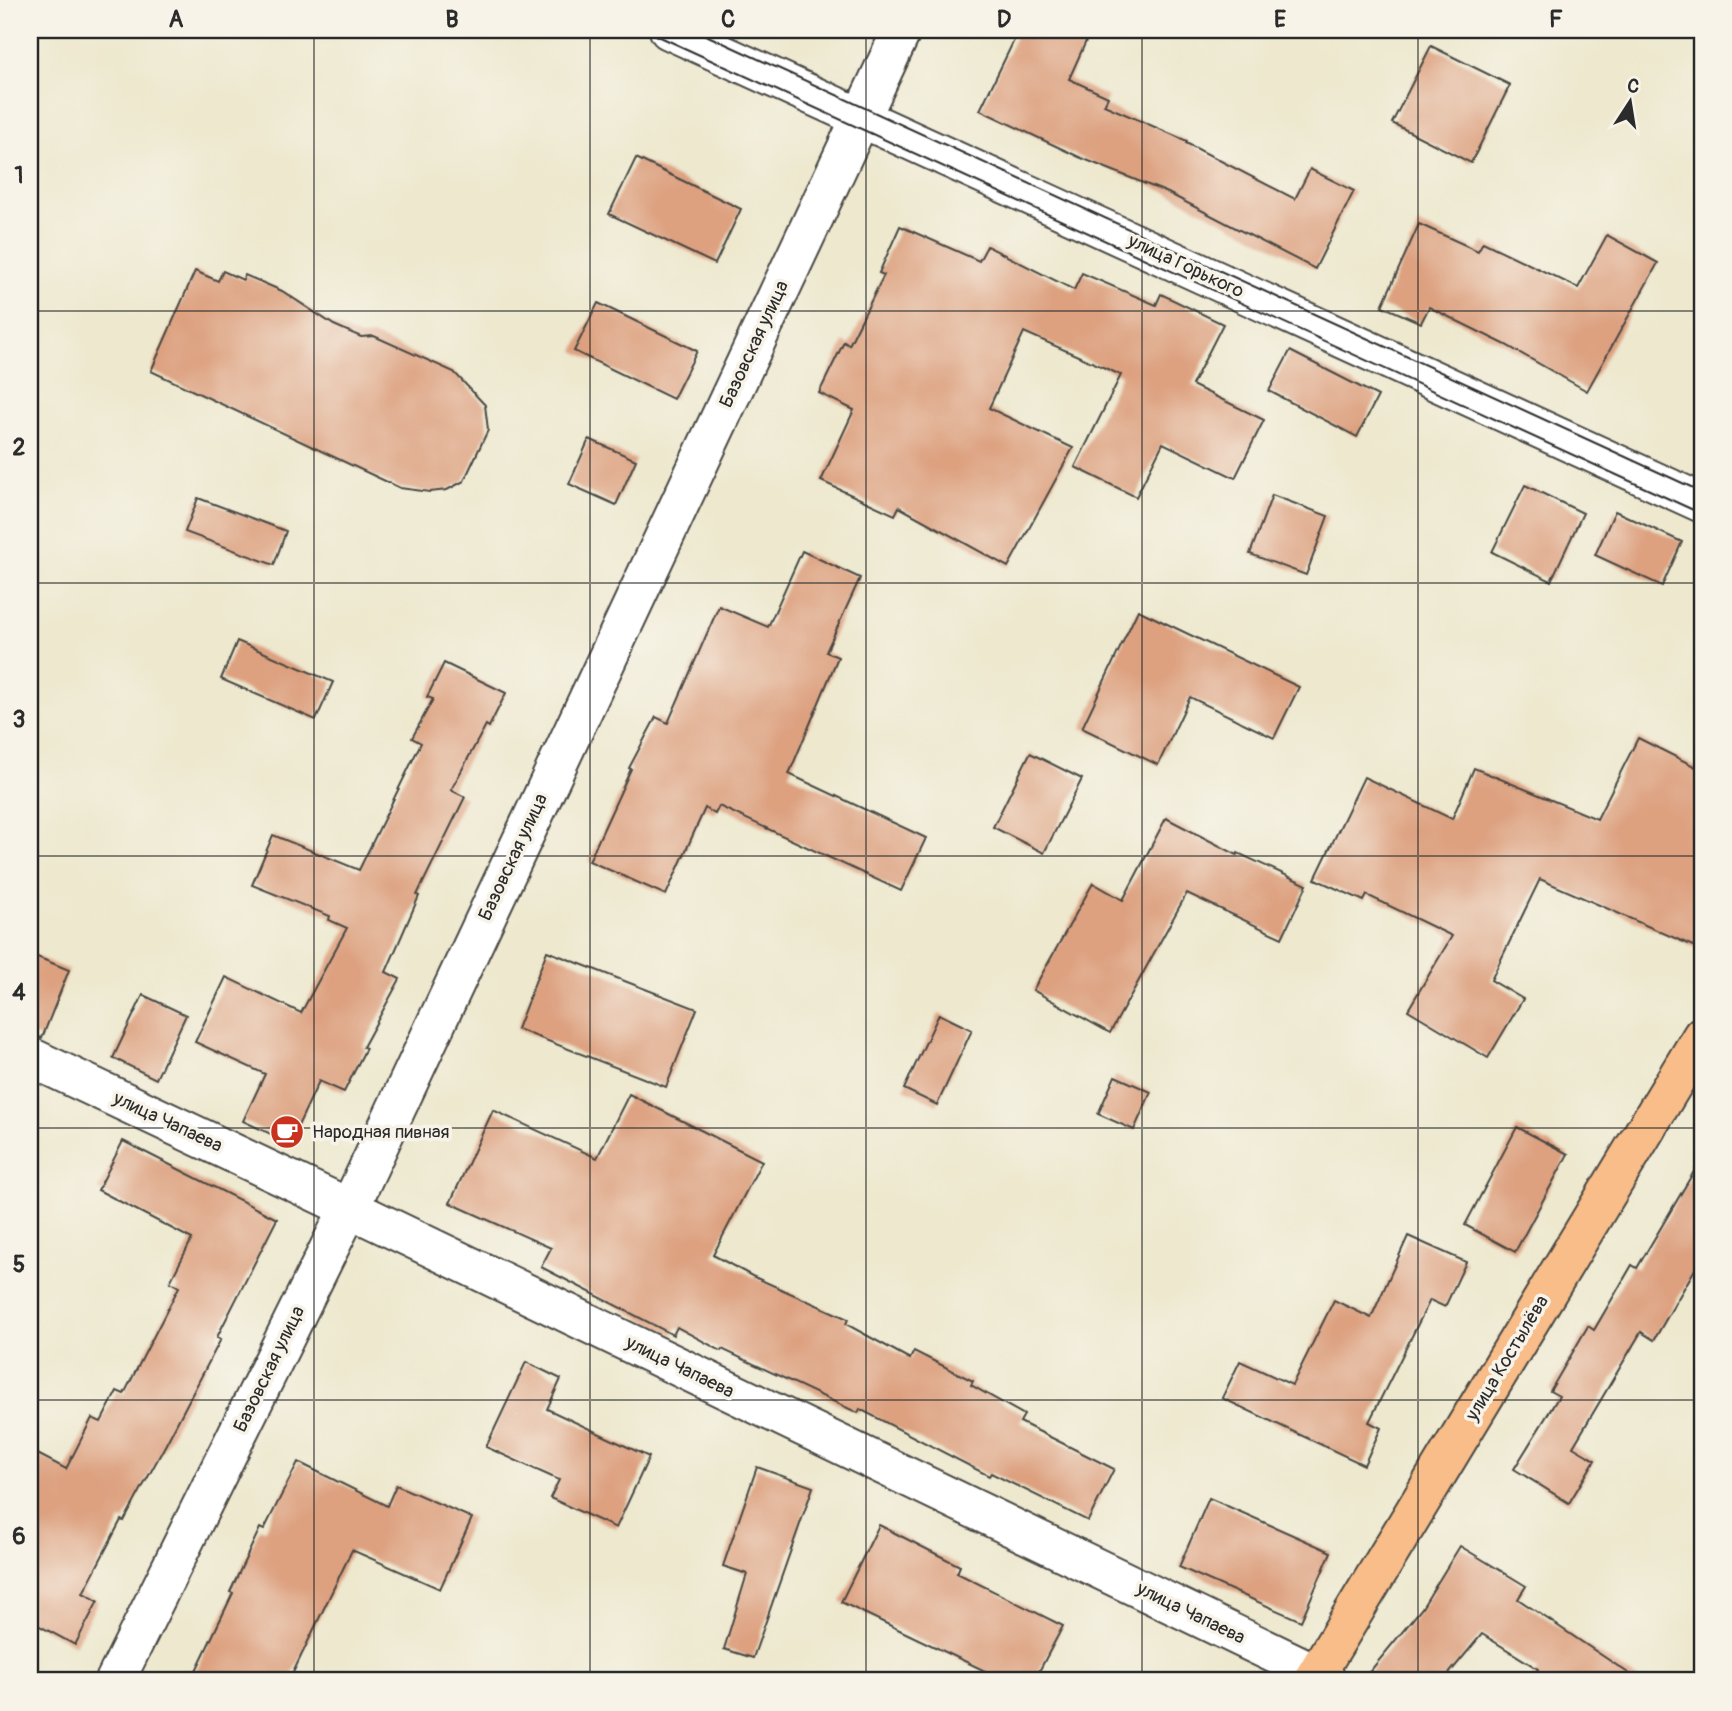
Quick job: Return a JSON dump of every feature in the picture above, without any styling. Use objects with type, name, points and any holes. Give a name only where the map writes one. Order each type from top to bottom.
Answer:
[{"type":"main road","name":"улица Костылёва","points":[[1319,1679],[1702,1036]]},
{"type":"street","name":"улица Горького","points":[[669,30],[1702,503]]},
{"type":"street","name":"Базовская улица","points":[[116,1681],[349,1208],[902,30]]},
{"type":"street","name":"улица Чапаева","points":[[30,1057],[349,1208],[1319,1679]]},
{"type":"building","points":[[1019,30],[1091,30],[1069,79],[1108,97],[1104,105],[1187,141],[1186,143],[1295,199],[1310,169],[1354,191],[1315,269],[1168,193],[1079,157],[980,110]]},
{"type":"building","points":[[1431,46],[1510,85],[1471,163],[1392,123]]},
{"type":"building","points":[[636,158],[741,209],[715,264],[609,214]]},
{"type":"building","points":[[1419,224],[1478,251],[1483,242],[1578,288],[1607,235],[1658,263],[1587,391],[1506,345],[1429,307],[1421,323],[1382,306]]},
{"type":"building","points":[[900,226],[979,261],[987,246],[1074,290],[1082,273],[1156,305],[1161,294],[1223,324],[1192,385],[1264,420],[1235,478],[1163,443],[1136,497],[1075,467],[1121,375],[1024,332],[989,408],[1073,448],[1008,567],[899,507],[895,515],[821,481],[854,410],[819,393],[844,342],[849,345],[884,275],[879,273]]},
{"type":"building","points":[[195,271],[218,281],[223,271],[243,280],[245,275],[282,291],[334,325],[361,337],[374,336],[454,372],[485,405],[488,430],[464,481],[447,490],[430,492],[400,488],[151,371]]},
{"type":"building","points":[[598,303],[697,351],[673,399],[574,351]]},
{"type":"building","points":[[1290,351],[1378,396],[1357,437],[1269,391]]},
{"type":"building","points":[[589,439],[636,460],[616,505],[569,484]]},
{"type":"building","points":[[1525,485],[1583,513],[1551,581],[1492,552]]},
{"type":"building","points":[[1272,495],[1328,516],[1306,575],[1250,554]]},
{"type":"building","points":[[198,498],[286,531],[274,565],[185,532]]},
{"type":"building","points":[[1615,511],[1682,542],[1662,586],[1595,555]]},
{"type":"building","points":[[802,551],[860,578],[826,652],[838,657],[789,774],[926,838],[901,891],[719,806],[715,814],[705,808],[666,895],[589,861],[631,769],[629,768],[656,717],[668,723],[719,606],[768,627]]},
{"type":"building","points":[[1138,610],[1299,687],[1274,738],[1190,697],[1158,765],[1082,728]]},
{"type":"building","points":[[237,641],[333,682],[316,720],[221,679]]},
{"type":"building","points":[[444,663],[506,693],[451,790],[465,797],[417,895],[419,896],[386,972],[400,979],[363,1047],[366,1048],[344,1092],[319,1081],[290,1143],[243,1121],[265,1074],[195,1042],[226,977],[301,1013],[347,928],[329,920],[330,916],[252,885],[273,835],[359,870],[421,743],[412,738],[433,699],[427,697]]},
{"type":"building","points":[[1638,738],[1702,770],[1702,950],[1540,879],[1491,980],[1523,999],[1488,1058],[1408,1010],[1452,936],[1367,895],[1364,901],[1315,879],[1364,777],[1452,819],[1474,768],[1597,819]]},
{"type":"building","points":[[1030,753],[1082,779],[1044,853],[993,827]]},
{"type":"building","points":[[1166,818],[1237,855],[1238,853],[1307,885],[1282,938],[1187,893],[1110,1033],[1033,990],[1093,883],[1123,900]]},
{"type":"building","points":[[547,951],[697,1009],[666,1087],[517,1029]]},
{"type":"building","points":[[30,954],[69,970],[42,1038],[30,1035]]},
{"type":"building","points":[[143,995],[186,1015],[156,1079],[113,1058]]},
{"type":"building","points":[[939,1014],[972,1030],[937,1105],[904,1089]]},
{"type":"building","points":[[1115,1076],[1151,1092],[1134,1130],[1098,1114]]},
{"type":"building","points":[[629,1094],[762,1161],[713,1255],[752,1276],[848,1319],[846,1324],[910,1359],[914,1351],[973,1381],[971,1385],[1024,1415],[1020,1422],[1114,1469],[1088,1521],[991,1473],[989,1476],[860,1409],[858,1413],[722,1349],[721,1351],[677,1327],[673,1335],[541,1267],[551,1248],[450,1203],[493,1110],[597,1158]]},
{"type":"building","points":[[1517,1127],[1568,1154],[1515,1252],[1465,1225]]},
{"type":"building","points":[[123,1141],[277,1219],[217,1337],[221,1339],[83,1593],[98,1601],[75,1645],[30,1621],[30,1450],[66,1469],[92,1418],[101,1422],[117,1391],[124,1394],[179,1287],[170,1282],[192,1239],[98,1190]]},
{"type":"building","points":[[1702,1158],[1702,1257],[1654,1340],[1641,1332],[1573,1447],[1595,1460],[1569,1503],[1514,1469],[1559,1396],[1550,1391],[1588,1326],[1594,1330],[1632,1265],[1637,1268]]},
{"type":"building","points":[[1408,1236],[1466,1262],[1445,1307],[1430,1300],[1369,1422],[1381,1428],[1364,1465],[1222,1398],[1240,1361],[1292,1385],[1334,1300],[1371,1318]]},
{"type":"building","points":[[526,1362],[561,1379],[547,1409],[649,1457],[616,1528],[550,1498],[559,1480],[486,1447]]},
{"type":"building","points":[[298,1462],[387,1506],[396,1485],[472,1518],[440,1589],[352,1550],[289,1681],[191,1681],[233,1593],[230,1592],[260,1528],[264,1530]]},
{"type":"building","points":[[757,1467],[813,1487],[753,1658],[724,1649],[747,1574],[723,1566]]},
{"type":"building","points":[[1209,1498],[1331,1552],[1301,1621],[1179,1567]]},
{"type":"building","points":[[879,1525],[960,1566],[957,1573],[1063,1626],[1034,1681],[1006,1681],[841,1602]]},
{"type":"building","points":[[1460,1546],[1526,1586],[1518,1599],[1640,1681],[1530,1681],[1538,1669],[1482,1634],[1443,1681],[1362,1681],[1422,1608]]},
{"type":"tram line","points":[[645,30],[1702,514]]},
{"type":"tram line","points":[[695,30],[1702,492]]},
{"type":"place","name":"Народная пивная","points":[[287,1132]]}]
